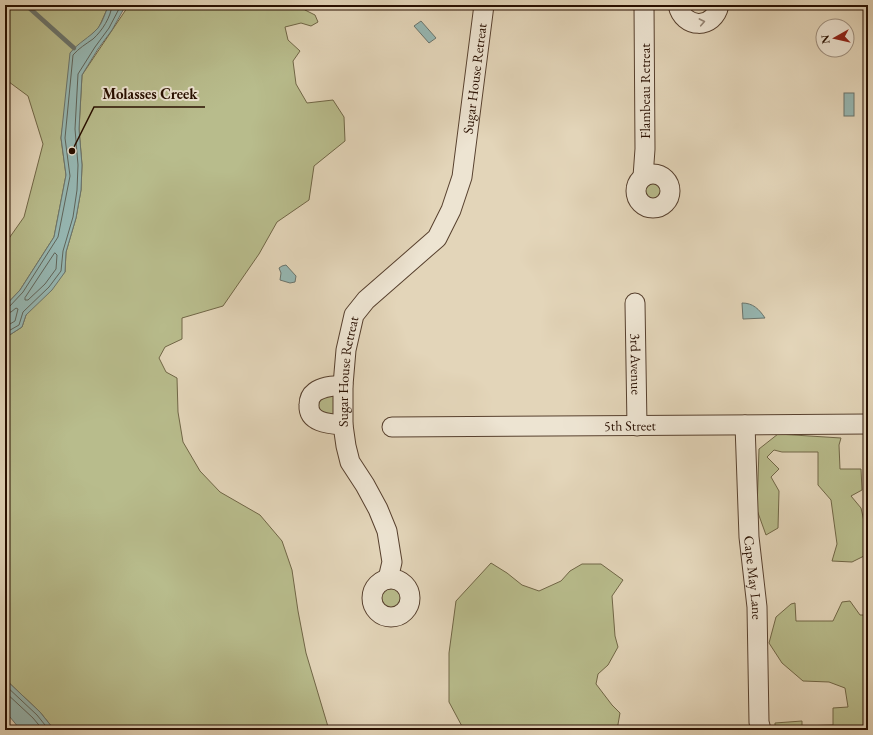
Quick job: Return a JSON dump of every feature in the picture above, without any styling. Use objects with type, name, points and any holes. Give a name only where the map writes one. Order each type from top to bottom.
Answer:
[{"type":"street","name":"Sugar House Retreat","points":[[388,579],[392,562],[386,531],[378,509],[350,462],[342,425],[346,350],[354,315],[366,300],[437,238],[454,203],[462,177],[484,5]]},
{"type":"street","name":"Flambeau Retreat","points":[[643,177],[645,149],[644,5]]},
{"type":"street","points":[[678,5],[685,18],[690,22],[697,24],[710,20],[715,16],[719,5]]},
{"type":"street","name":"3rd Avenue","points":[[635,303],[636,426]]},
{"type":"street","points":[[342,425],[320,422],[312,416],[308,407],[310,397],[316,391],[328,387],[343,385]]},
{"type":"street","name":"5th Street","points":[[392,427],[868,424]]},
{"type":"street","name":"Cape May Lane","points":[[745,425],[749,537],[757,607],[759,722],[761,730]]},
{"type":"green space","points":[[5,5],[109,5],[99,27],[91,35],[65,109],[61,138],[66,175],[54,237],[20,290],[5,306],[5,244],[24,217],[43,144],[28,96],[5,79]]},
{"type":"green space","points":[[129,5],[299,5],[315,15],[318,22],[311,26],[301,23],[285,27],[288,40],[300,51],[293,61],[296,84],[307,103],[333,100],[344,117],[345,141],[314,166],[309,200],[277,222],[259,254],[223,306],[182,318],[182,339],[165,347],[159,358],[166,372],[177,378],[178,412],[183,442],[200,471],[220,492],[260,515],[282,541],[292,570],[306,653],[329,730],[56,730],[40,712],[5,679],[5,340],[8,336],[22,327],[26,315],[65,272],[66,252],[76,218],[81,190],[82,165],[79,129],[82,75]]},
{"type":"green space","points":[[653,182],[659,185],[662,191],[659,197],[653,200],[647,197],[644,191],[647,185]]},
{"type":"green space","points":[[330,395],[336,398],[336,413],[333,415],[323,414],[318,404],[320,400]]},
{"type":"green space","points":[[778,434],[841,438],[839,445],[840,469],[861,469],[862,490],[851,496],[861,508],[868,539],[868,554],[852,562],[832,561],[837,544],[831,500],[818,485],[818,452],[782,452],[774,450],[767,457],[779,469],[771,477],[779,491],[778,528],[766,535],[757,510],[759,449]]},
{"type":"green space","points":[[491,563],[522,585],[539,591],[561,581],[570,571],[582,564],[601,564],[623,580],[612,596],[615,636],[618,647],[608,665],[598,674],[596,684],[620,713],[617,730],[464,730],[449,702],[449,653],[456,601]]},
{"type":"green space","points":[[391,588],[399,591],[402,599],[399,607],[391,610],[383,607],[380,599],[383,591]]},
{"type":"green space","points":[[850,601],[860,615],[868,615],[868,730],[775,730],[775,723],[802,721],[802,726],[833,725],[833,708],[848,707],[845,688],[829,682],[803,681],[782,663],[769,643],[776,617],[791,604],[795,603],[796,621],[833,621],[842,602]]},
{"type":"water","points":[[109,5],[126,5],[112,30],[82,75],[79,129],[82,165],[81,190],[76,218],[66,252],[65,272],[52,290],[26,315],[22,327],[8,336],[5,340],[5,306],[20,290],[54,237],[66,175],[61,138],[70,53],[98,28]]},
{"type":"water","points":[[421,21],[436,38],[429,43],[414,26]]},
{"type":"water","points":[[844,93],[854,93],[854,116],[844,116]]},
{"type":"water","points":[[286,265],[296,276],[295,282],[290,283],[280,280],[281,273],[279,268]]},
{"type":"water","points":[[742,303],[755,307],[765,318],[743,319]]},
{"type":"water","points":[[5,679],[40,712],[56,730],[21,730],[19,728],[5,711]]},
{"type":"waterway","points":[[26,5],[74,48]]},
{"type":"place","name":"Molasses Creek","points":[[72,151]]}]
